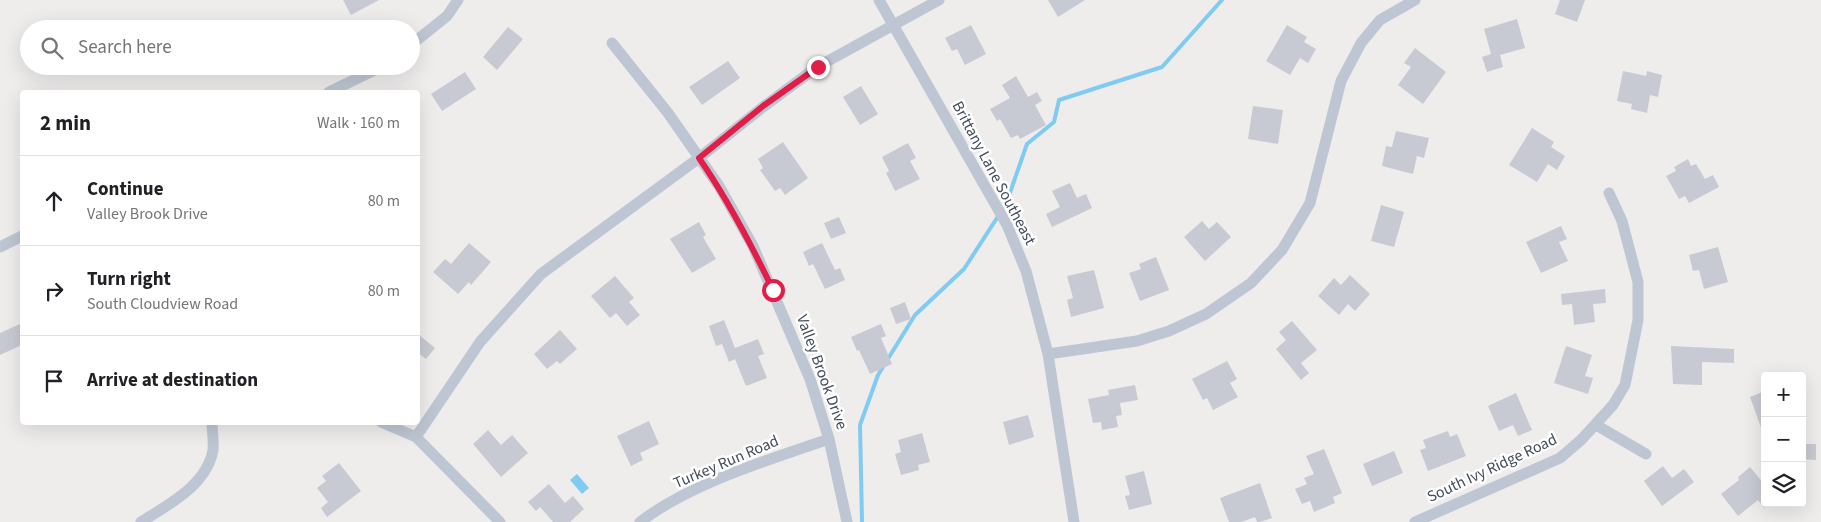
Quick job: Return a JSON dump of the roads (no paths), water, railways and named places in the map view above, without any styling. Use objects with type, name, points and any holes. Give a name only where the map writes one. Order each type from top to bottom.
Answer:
[{"type":"street","points":[[420,38],[448,16],[458,0]]},
{"type":"street","name":"Brittany Lane Southeast","points":[[879,0],[1007,225],[1026,271],[1048,354],[1074,522]]},
{"type":"street","points":[[416,437],[480,342],[541,274],[699,158],[763,106],[818,67],[939,0]]},
{"type":"street","points":[[1048,354],[1137,341],[1170,331],[1206,314],[1251,283],[1282,250],[1310,203],[1341,82],[1361,43],[1380,20],[1415,0]]},
{"type":"street","name":"Valley Brook Drive","points":[[612,43],[668,113],[719,186],[753,246],[810,379],[829,439],[847,522]]},
{"type":"street","points":[[333,90],[364,75]]},
{"type":"street","name":"South Ivy Ridge Road","points":[[1415,522],[1560,458],[1596,425],[1613,405],[1625,385],[1638,320],[1638,282],[1633,257],[1622,221],[1609,194]]},
{"type":"street","points":[[0,246],[20,237]]},
{"type":"street","points":[[141,522],[173,501],[194,484],[202,474],[213,450],[212,425]]},
{"type":"street","points":[[388,425],[416,437],[500,522]]},
{"type":"street","points":[[1596,425],[1646,454]]},
{"type":"street","name":"Turkey Run Road","points":[[640,522],[656,510],[733,474],[829,439]]},
{"type":"water","points":[[577,474],[589,488],[582,494],[570,480]]},
{"type":"waterway","points":[[862,522],[860,425],[878,375],[915,315],[964,269],[1006,204],[1027,144],[1054,122],[1059,100],[1162,67],[1222,0]]}]
